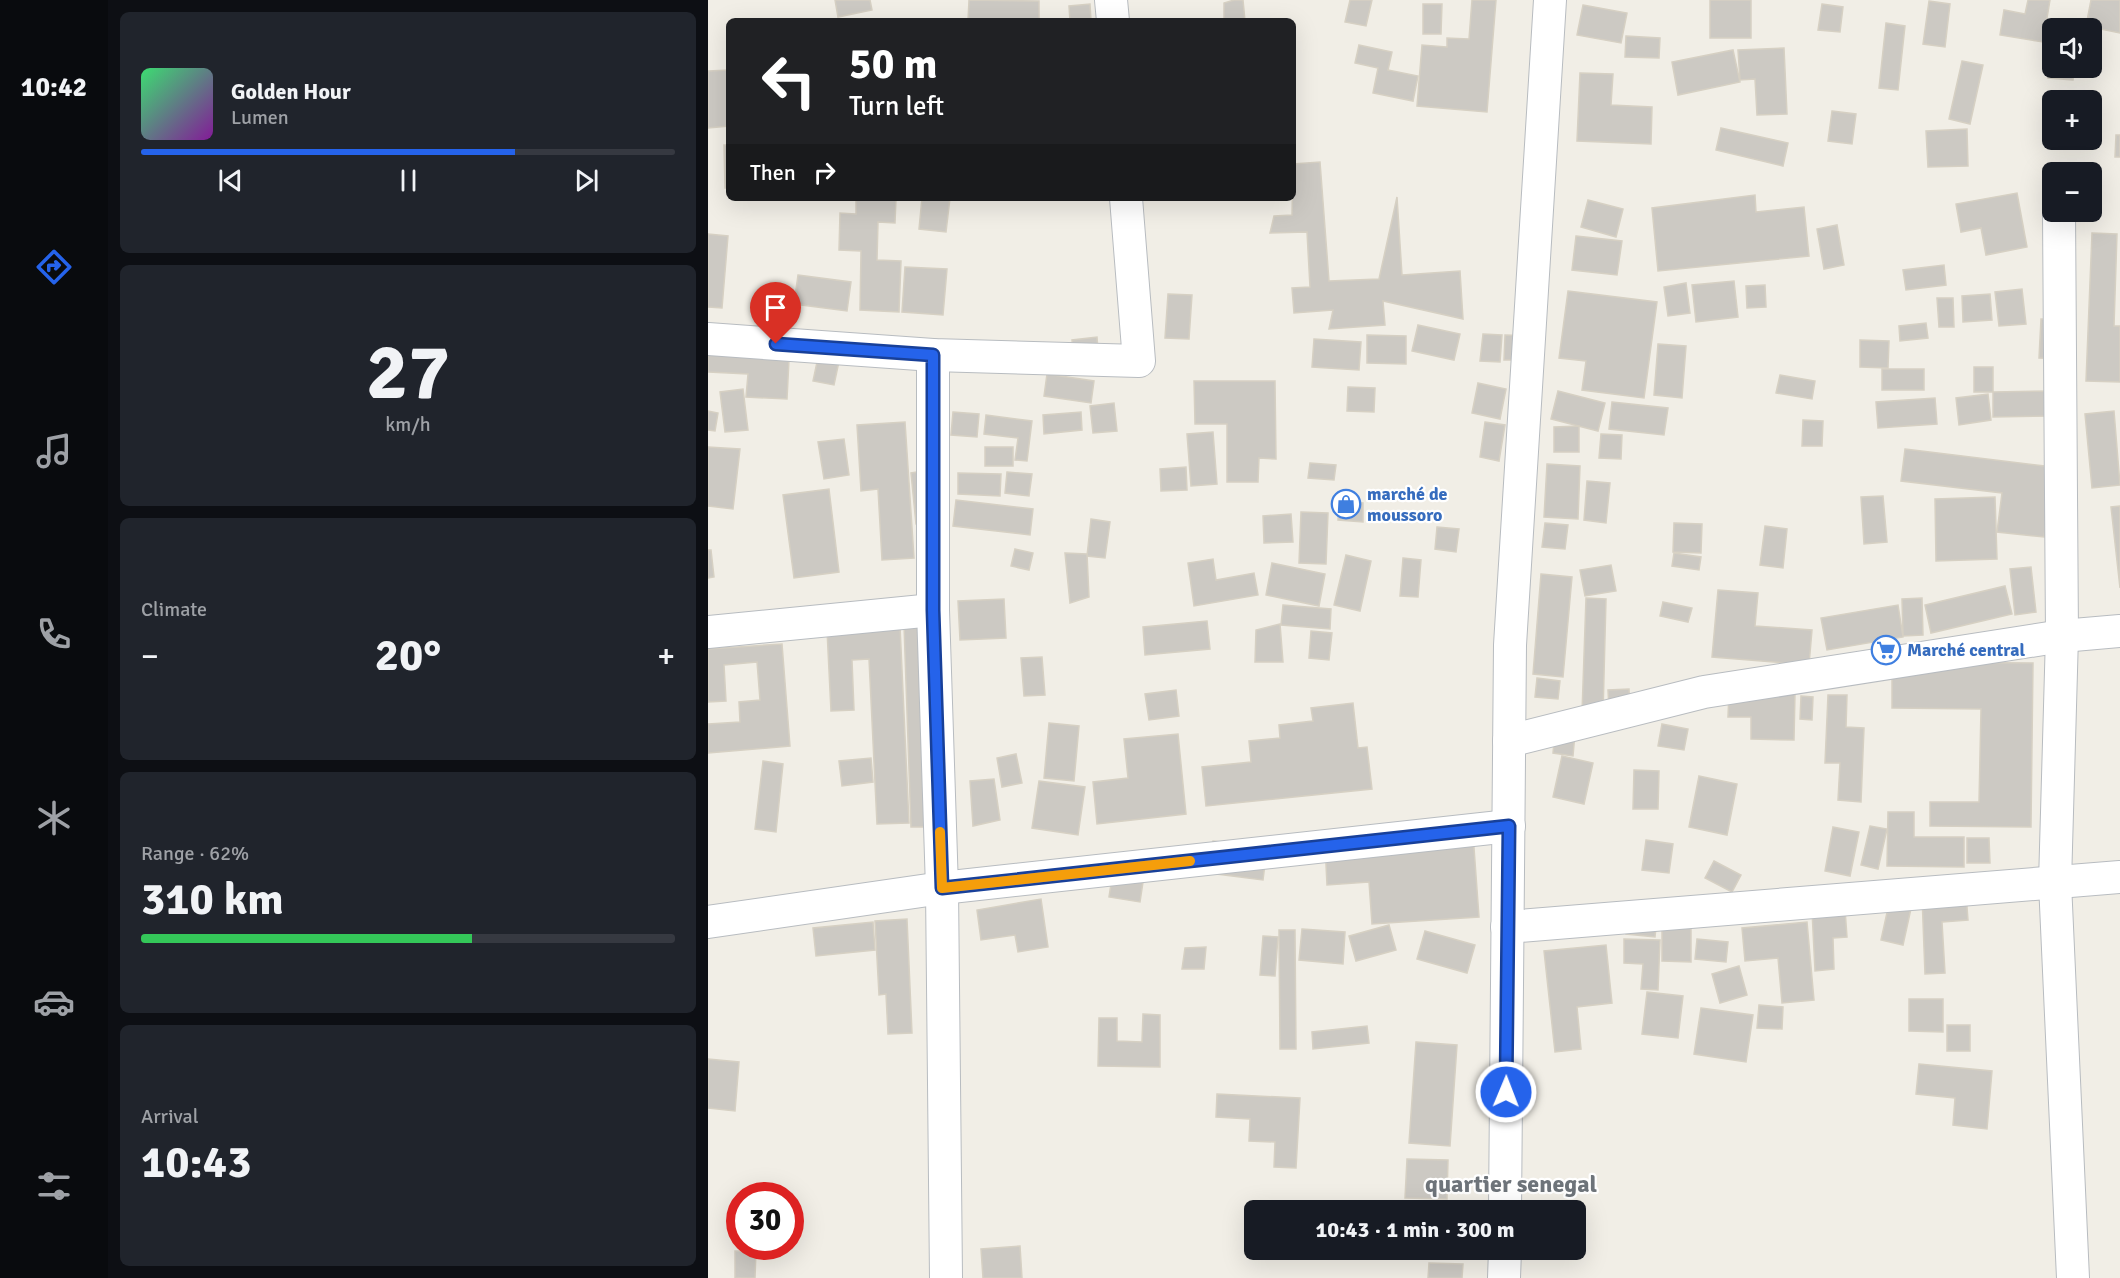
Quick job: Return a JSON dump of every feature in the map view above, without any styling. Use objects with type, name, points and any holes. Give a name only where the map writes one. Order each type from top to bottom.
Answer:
[{"type":"street","points":[[1111,0],[1113,18]]},
{"type":"street","points":[[1505,1200],[1510,645],[1550,0]]},
{"type":"street","points":[[708,339],[933,355],[1139,361],[1126,201]]},
{"type":"street","points":[[2059,222],[2062,636],[2055,883],[2073,1278]]},
{"type":"street","points":[[933,355],[933,610],[942,888],[946,1278]]},
{"type":"street","points":[[708,632],[933,610]]},
{"type":"street","points":[[1509,741],[1704,692],[2062,636],[2120,631]]},
{"type":"street","points":[[708,922],[942,888],[1509,826]]},
{"type":"street","points":[[1507,927],[2120,877]]},
{"type":"street","points":[[1504,1260],[1504,1278]]},
{"type":"building","points":[[835,0],[870,0],[872,10],[838,17]]},
{"type":"building","points":[[969,0],[1039,1],[1039,18],[968,18]]},
{"type":"building","points":[[1243,0],[1245,18],[1224,18],[1224,3]]},
{"type":"building","points":[[1350,0],[1372,0],[1366,26],[1345,22]]},
{"type":"building","points":[[1472,0],[1496,0],[1487,112],[1417,106],[1422,45],[1447,47],[1447,38],[1469,39]]},
{"type":"building","points":[[1710,0],[1751,0],[1751,38],[1710,38]]},
{"type":"building","points":[[2028,0],[2050,0],[2047,18],[2042,18],[2042,42],[2000,35],[2004,10],[2025,14]]},
{"type":"building","points":[[2091,0],[2120,0],[2120,33],[2102,29],[2102,18],[2088,18]]},
{"type":"building","points":[[1929,1],[1950,4],[1945,47],[1923,44]]},
{"type":"building","points":[[1090,4],[1091,18],[1070,18],[1069,6]]},
{"type":"building","points":[[1423,4],[1442,4],[1441,34],[1423,34]]},
{"type":"building","points":[[1822,4],[1843,7],[1840,32],[1818,30]]},
{"type":"building","points":[[1583,5],[1627,13],[1621,43],[1577,35]]},
{"type":"building","points":[[1886,23],[1905,26],[1898,90],[1879,88]]},
{"type":"building","points":[[1626,36],[1660,38],[1659,58],[1625,57]]},
{"type":"building","points":[[1359,45],[1392,52],[1388,70],[1418,76],[1413,101],[1373,93],[1378,68],[1355,63]]},
{"type":"building","points":[[1784,48],[1787,114],[1757,115],[1755,79],[1740,80],[1738,50]]},
{"type":"building","points":[[1733,50],[1740,82],[1678,95],[1672,62]]},
{"type":"building","points":[[1962,61],[1983,65],[1970,124],[1949,119]]},
{"type":"building","points":[[726,70],[726,126],[708,128],[708,71]]},
{"type":"building","points":[[1580,73],[1613,74],[1611,105],[1652,107],[1651,144],[1577,141]]},
{"type":"building","points":[[2048,78],[2073,78],[2073,80]]},
{"type":"building","points":[[1832,111],[1856,114],[1852,144],[1828,141]]},
{"type":"building","points":[[1721,128],[1788,143],[1783,166],[1716,150]]},
{"type":"building","points":[[1967,129],[1968,166],[1928,167],[1926,131]]},
{"type":"building","points":[[2116,135],[2120,135],[2120,157],[2115,157]]},
{"type":"building","points":[[724,145],[726,145],[726,188]]},
{"type":"building","points":[[1320,162],[1329,281],[1379,279],[1397,197],[1402,275],[1460,271],[1463,319],[1383,301],[1385,325],[1329,329],[1333,310],[1294,313],[1292,288],[1310,287],[1307,232],[1270,233],[1274,216],[1292,215],[1292,201],[1296,201],[1296,164]]},
{"type":"building","points":[[2017,193],[2027,247],[1986,255],[1981,228],[1961,232],[1956,204]]},
{"type":"building","points":[[1755,195],[1756,212],[1804,207],[1809,256],[1658,271],[1652,208]]},
{"type":"building","points":[[1588,200],[1623,209],[1616,237],[1581,227]]},
{"type":"building","points":[[856,201],[896,201],[895,223],[878,222],[877,260],[901,261],[899,312],[860,310],[861,251],[839,250],[840,213],[856,214]]},
{"type":"building","points":[[922,201],[950,201],[946,232],[919,229]]},
{"type":"building","points":[[1837,225],[1844,265],[1824,269],[1817,229]]},
{"type":"building","points":[[2092,233],[2117,234],[2114,326],[2120,326],[2120,382],[2086,381]]},
{"type":"building","points":[[708,234],[728,236],[722,308],[708,307]]},
{"type":"building","points":[[1576,236],[1622,241],[1617,275],[1572,270]]},
{"type":"building","points":[[1944,265],[1946,285],[1906,290],[1903,270]]},
{"type":"building","points":[[905,267],[947,269],[943,315],[902,312]]},
{"type":"building","points":[[798,275],[851,282],[847,311],[794,304]]},
{"type":"building","points":[[1734,281],[1738,317],[1696,322],[1692,285]]},
{"type":"building","points":[[1686,283],[1690,313],[1668,316],[1664,287]]},
{"type":"building","points":[[1765,285],[1766,307],[1747,308],[1746,286]]},
{"type":"building","points":[[2022,289],[2026,324],[1999,326],[1995,292]]},
{"type":"building","points":[[1568,291],[1657,302],[1644,398],[1582,390],[1586,361],[1559,358]]},
{"type":"building","points":[[1168,294],[1192,295],[1189,339],[1165,338]]},
{"type":"building","points":[[1990,294],[1992,320],[1963,322],[1962,296]]},
{"type":"building","points":[[1937,298],[1953,298],[1954,327],[1939,327]]},
{"type":"building","points":[[2041,319],[2063,320],[2060,359],[2039,358]]},
{"type":"building","points":[[1926,323],[1928,338],[1900,341],[1899,326]]},
{"type":"building","points":[[1418,325],[1460,334],[1454,360],[1412,351]]},
{"type":"building","points":[[1483,334],[1502,335],[1500,362],[1480,361]]},
{"type":"building","points":[[1367,335],[1406,336],[1406,364],[1367,363]]},
{"type":"building","points":[[1505,335],[1531,336],[1529,360],[1504,360]]},
{"type":"building","points":[[708,336],[790,340],[787,399],[746,397],[748,374],[708,372]]},
{"type":"building","points":[[1097,337],[1099,364],[1074,366],[1072,340]]},
{"type":"building","points":[[1314,339],[1361,342],[1359,370],[1312,367]]},
{"type":"building","points":[[1860,340],[1889,341],[1888,368],[1860,367]]},
{"type":"building","points":[[1658,344],[1686,346],[1682,398],[1654,395]]},
{"type":"building","points":[[820,348],[841,352],[834,385],[813,381]]},
{"type":"building","points":[[1974,367],[1993,367],[1993,392],[1974,392]]},
{"type":"building","points":[[1882,369],[1924,369],[1924,390],[1882,390]]},
{"type":"building","points":[[1047,374],[1094,381],[1091,403],[1044,396]]},
{"type":"building","points":[[1780,375],[1815,381],[1812,399],[1776,393]]},
{"type":"building","points":[[1194,381],[1275,381],[1276,459],[1259,458],[1258,482],[1227,482],[1227,424],[1195,424]]},
{"type":"building","points":[[1478,383],[1506,389],[1500,419],[1472,413]]},
{"type":"building","points":[[1348,387],[1375,388],[1374,412],[1347,411]]},
{"type":"building","points":[[743,389],[748,430],[725,432],[720,392]]},
{"type":"building","points":[[1558,391],[1605,403],[1598,431],[1551,419]]},
{"type":"building","points":[[2054,391],[2055,416],[1993,417],[1993,392]]},
{"type":"building","points":[[1988,394],[1991,420],[1959,425],[1956,398]]},
{"type":"building","points":[[1935,398],[1937,424],[1878,428],[1876,402]]},
{"type":"building","points":[[1612,402],[1668,408],[1664,435],[1609,429]]},
{"type":"building","points":[[1114,403],[1117,431],[1093,433],[1090,406]]},
{"type":"building","points":[[708,411],[718,413],[715,431],[708,430]]},
{"type":"building","points":[[2114,411],[2120,485],[2092,488],[2085,414]]},
{"type":"building","points":[[953,412],[979,414],[977,437],[951,435]]},
{"type":"building","points":[[1081,412],[1082,430],[1044,434],[1043,415]]},
{"type":"building","points":[[986,415],[1032,421],[1027,461],[1015,460],[1018,438],[984,434]]},
{"type":"building","points":[[1803,420],[1823,421],[1822,446],[1802,446]]},
{"type":"building","points":[[905,422],[914,558],[882,560],[878,489],[861,491],[857,425]]},
{"type":"building","points":[[1485,422],[1505,425],[1499,461],[1480,457]]},
{"type":"building","points":[[1579,426],[1579,452],[1554,452],[1554,427]]},
{"type":"building","points":[[1213,432],[1217,484],[1191,486],[1187,434]]},
{"type":"building","points":[[1601,434],[1622,435],[1621,459],[1599,458]]},
{"type":"building","points":[[844,439],[849,475],[824,479],[818,442]]},
{"type":"building","points":[[708,447],[740,449],[733,509],[708,506]]},
{"type":"building","points":[[985,447],[1013,447],[1013,466],[985,466]]},
{"type":"building","points":[[1905,449],[2053,467],[2044,537],[1997,532],[2002,493],[1901,481]]},
{"type":"building","points":[[1310,463],[1336,465],[1334,480],[1308,478]]},
{"type":"building","points":[[1547,464],[1580,466],[1578,519],[1544,517]]},
{"type":"building","points":[[1186,467],[1187,490],[1161,491],[1160,469]]},
{"type":"building","points":[[930,470],[936,521],[916,524],[911,473]]},
{"type":"building","points":[[1007,472],[1032,474],[1029,496],[1005,493]]},
{"type":"building","points":[[958,473],[1001,474],[1000,496],[958,494]]},
{"type":"building","points":[[1587,481],[1610,483],[1606,523],[1584,520]]},
{"type":"building","points":[[829,489],[839,572],[794,578],[783,495]]},
{"type":"building","points":[[1883,496],[1887,542],[1864,544],[1861,497]]},
{"type":"building","points":[[1995,497],[1997,559],[1936,561],[1935,499]]},
{"type":"building","points":[[956,500],[1033,509],[1030,535],[953,526]]},
{"type":"building","points":[[1339,501],[1363,503],[1363,522],[1338,520]]},
{"type":"building","points":[[2120,506],[2120,588],[2111,507]]},
{"type":"building","points":[[1301,512],[1328,513],[1326,564],[1299,563]]},
{"type":"building","points":[[1291,514],[1293,542],[1264,543],[1263,516]]},
{"type":"building","points":[[1091,519],[1110,522],[1105,558],[1087,556]]},
{"type":"building","points":[[1545,523],[1568,525],[1565,549],[1542,547]]},
{"type":"building","points":[[1674,523],[1702,524],[1701,553],[1673,552]]},
{"type":"building","points":[[1765,526],[1787,529],[1783,568],[1760,565]]},
{"type":"building","points":[[1437,527],[1459,529],[1456,552],[1435,549]]},
{"type":"building","points":[[1015,549],[1033,553],[1029,570],[1011,566]]},
{"type":"building","points":[[708,550],[711,550],[714,577],[708,578]]},
{"type":"building","points":[[1065,553],[1087,554],[1089,597],[1070,603]]},
{"type":"building","points":[[1674,553],[1701,557],[1699,570],[1672,566]]},
{"type":"building","points":[[1346,555],[1371,561],[1360,611],[1334,605]]},
{"type":"building","points":[[1403,558],[1421,560],[1418,597],[1400,596]]},
{"type":"building","points":[[1213,559],[1216,580],[1254,573],[1258,595],[1194,606],[1188,563]]},
{"type":"building","points":[[1272,563],[1325,574],[1319,606],[1266,595]]},
{"type":"building","points":[[1611,565],[1616,591],[1585,596],[1580,570]]},
{"type":"building","points":[[2031,567],[2036,612],[2015,615],[2010,569]]},
{"type":"building","points":[[1541,574],[1572,577],[1563,677],[1533,674]]},
{"type":"building","points":[[2005,586],[2012,614],[1931,633],[1925,605]]},
{"type":"building","points":[[1718,590],[1758,593],[1755,626],[1812,630],[1809,665],[1712,657]]},
{"type":"building","points":[[1586,598],[1606,599],[1603,714],[1582,713]]},
{"type":"building","points":[[1922,598],[1923,635],[1903,636],[1902,599]]},
{"type":"building","points":[[1004,599],[1006,638],[960,640],[958,601]]},
{"type":"building","points":[[1663,602],[1692,608],[1688,622],[1660,616]]},
{"type":"building","points":[[1283,605],[1331,609],[1330,629],[1281,625]]},
{"type":"building","points":[[1898,605],[1903,637],[1827,650],[1821,618]]},
{"type":"building","points":[[1207,621],[1210,649],[1145,655],[1143,627]]},
{"type":"building","points":[[928,624],[935,827],[911,827],[904,625]]},
{"type":"building","points":[[1280,624],[1283,662],[1255,662],[1256,630]]},
{"type":"building","points":[[900,626],[909,823],[877,824],[869,659],[852,660],[854,710],[831,711],[827,630]]},
{"type":"building","points":[[1311,631],[1332,633],[1329,660],[1309,658]]},
{"type":"building","points":[[782,644],[790,746],[708,753],[708,724],[740,722],[739,702],[760,700],[757,662],[724,665],[726,701],[708,702],[708,649]]},
{"type":"building","points":[[1042,657],[1045,695],[1024,696],[1021,658]]},
{"type":"building","points":[[1892,662],[2033,663],[2031,827],[1930,826],[1930,802],[1979,802],[1981,709],[1892,708]]},
{"type":"building","points":[[1537,678],[1560,681],[1558,699],[1535,697]]},
{"type":"building","points":[[1629,689],[1630,708],[1609,709],[1608,690]]},
{"type":"building","points":[[1176,690],[1179,716],[1149,720],[1145,694]]},
{"type":"building","points":[[1729,692],[1795,693],[1794,740],[1751,739],[1751,717],[1728,717]]},
{"type":"building","points":[[1828,695],[1847,695],[1846,727],[1864,728],[1861,802],[1838,800],[1840,763],[1825,763]]},
{"type":"building","points":[[1801,696],[1813,697],[1812,720],[1800,719]]},
{"type":"building","points":[[1353,703],[1358,748],[1367,747],[1372,789],[1206,806],[1202,767],[1251,762],[1249,741],[1280,738],[1279,725],[1313,721],[1311,708]]},
{"type":"building","points":[[1556,721],[1576,722],[1573,756],[1553,753]]},
{"type":"building","points":[[1049,723],[1079,726],[1074,781],[1044,778]]},
{"type":"building","points":[[1662,724],[1688,729],[1684,750],[1658,746]]},
{"type":"building","points":[[1178,734],[1186,814],[1097,824],[1093,782],[1128,778],[1124,739]]},
{"type":"building","points":[[1016,754],[1022,783],[1002,787],[997,758]]},
{"type":"building","points":[[1562,756],[1593,763],[1584,804],[1553,797]]},
{"type":"building","points":[[871,758],[873,782],[842,786],[839,761]]},
{"type":"building","points":[[763,761],[783,764],[776,832],[755,829]]},
{"type":"building","points":[[1634,770],[1659,771],[1658,809],[1633,809]]},
{"type":"building","points":[[1699,776],[1737,784],[1727,835],[1689,827]]},
{"type":"building","points":[[994,779],[1000,820],[973,826],[970,781]]},
{"type":"building","points":[[1039,781],[1085,787],[1078,835],[1032,828]]},
{"type":"building","points":[[1888,812],[1914,812],[1914,837],[1964,837],[1964,867],[1887,866]]},
{"type":"building","points":[[1870,826],[1887,829],[1878,869],[1861,865]]},
{"type":"building","points":[[1833,827],[1859,832],[1850,876],[1825,871]]},
{"type":"building","points":[[1473,834],[1479,917],[1372,924],[1369,882],[1327,885],[1325,844]]},
{"type":"building","points":[[1967,838],[1989,838],[1990,863],[1967,863]]},
{"type":"building","points":[[1646,840],[1673,844],[1669,873],[1642,870]]},
{"type":"building","points":[[1213,841],[1267,848],[1263,880],[1209,873]]},
{"type":"building","points":[[1714,861],[1741,875],[1732,892],[1705,878]]},
{"type":"building","points":[[1114,865],[1145,869],[1140,902],[1109,897]]},
{"type":"building","points":[[1966,894],[1968,920],[1942,922],[1945,973],[1925,974],[1922,896]]},
{"type":"building","points":[[1041,899],[1048,947],[1018,952],[1015,935],[981,940],[977,910]]},
{"type":"building","points":[[1890,899],[1912,904],[1903,945],[1881,940]]},
{"type":"building","points":[[1845,909],[1847,937],[1833,938],[1834,969],[1815,971],[1812,911]]},
{"type":"building","points":[[1629,915],[1657,918],[1655,937],[1626,934]]},
{"type":"building","points":[[1662,915],[1691,915],[1691,962],[1662,961]]},
{"type":"building","points":[[907,919],[912,1033],[888,1034],[886,994],[879,995],[875,921]]},
{"type":"building","points":[[873,922],[875,950],[816,956],[813,928]]},
{"type":"building","points":[[1807,922],[1814,1000],[1782,1003],[1778,958],[1745,961],[1742,928]]},
{"type":"building","points":[[1389,925],[1396,950],[1356,961],[1349,936]]},
{"type":"building","points":[[1302,929],[1345,932],[1343,964],[1299,960]]},
{"type":"building","points":[[1279,930],[1295,930],[1296,1049],[1280,1049]]},
{"type":"building","points":[[1425,931],[1475,945],[1467,973],[1417,959]]},
{"type":"building","points":[[1263,936],[1278,937],[1275,976],[1260,975]]},
{"type":"building","points":[[1624,939],[1660,940],[1658,990],[1641,989],[1643,964],[1624,963]]},
{"type":"building","points":[[1697,939],[1728,942],[1726,962],[1695,959]]},
{"type":"building","points":[[1606,945],[1612,1003],[1577,1007],[1581,1049],[1555,1052],[1544,951]]},
{"type":"building","points":[[1206,947],[1204,969],[1182,969],[1185,948]]},
{"type":"building","points":[[1739,966],[1747,995],[1720,1003],[1712,974]]},
{"type":"building","points":[[1647,992],[1683,996],[1678,1038],[1642,1034]]},
{"type":"building","points":[[1909,999],[1943,999],[1943,1032],[1909,1031]]},
{"type":"building","points":[[1759,1005],[1783,1007],[1782,1029],[1757,1028]]},
{"type":"building","points":[[1701,1008],[1753,1015],[1746,1062],[1694,1054]]},
{"type":"building","points":[[1143,1014],[1160,1015],[1160,1067],[1098,1066],[1099,1018],[1117,1018],[1117,1041],[1142,1042]]},
{"type":"building","points":[[1947,1025],[1970,1025],[1970,1051],[1947,1051]]},
{"type":"building","points":[[1367,1026],[1369,1043],[1313,1049],[1312,1032]]},
{"type":"building","points":[[1416,1042],[1457,1045],[1450,1146],[1409,1143]]},
{"type":"building","points":[[708,1059],[739,1062],[735,1111],[708,1108]]},
{"type":"building","points":[[1919,1064],[1992,1071],[1987,1129],[1953,1125],[1955,1098],[1916,1094]]},
{"type":"building","points":[[1217,1094],[1300,1098],[1296,1168],[1274,1167],[1275,1142],[1249,1141],[1250,1119],[1216,1117]]},
{"type":"building","points":[[1407,1159],[1448,1160],[1447,1199],[1405,1198]]},
{"type":"building","points":[[1020,1246],[1022,1278],[983,1278],[981,1249]]},
{"type":"building","points":[[735,1260],[756,1260],[755,1278],[735,1278]]},
{"type":"building","points":[[1429,1263],[1463,1264],[1462,1278],[1428,1278]]},
{"type":"slow traffic","points":[[940,832],[942,888],[1190,861]]},
{"type":"place","name":"marché de moussoro","points":[[1346,504]]},
{"type":"place","name":"Marché central","points":[[1886,650]]},
{"type":"district","name":"quartier senegal","points":[[1511,1184]]},
{"type":"route","points":[[776,344],[933,355],[933,610],[942,888],[1509,826],[1506,1092]]}]
